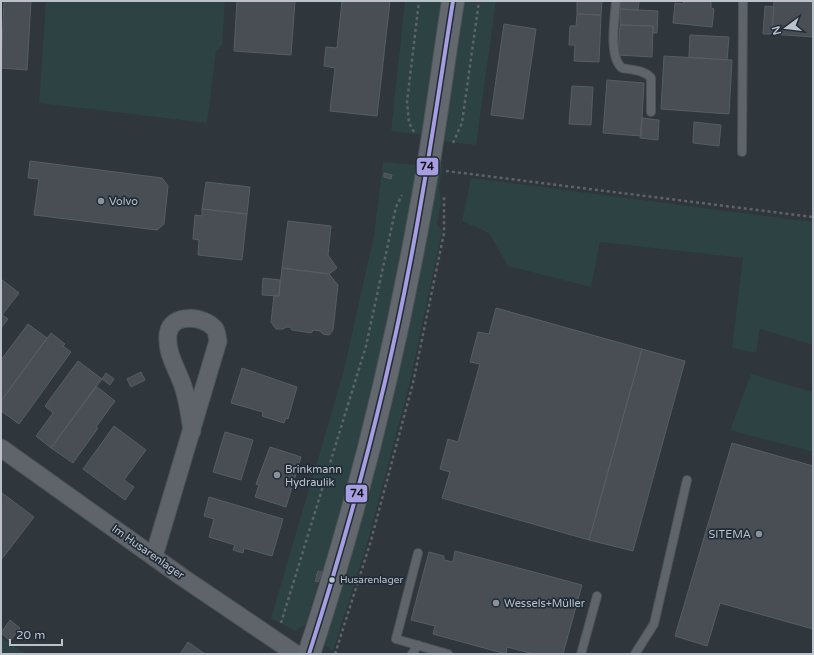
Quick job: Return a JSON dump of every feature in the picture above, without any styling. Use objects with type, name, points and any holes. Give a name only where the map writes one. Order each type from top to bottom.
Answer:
[{"type":"street","points":[[309,654],[331,584],[382,397],[422,206],[453,1]]},
{"type":"street","points":[[154,556],[192,432],[218,340],[216,330],[208,322],[185,318],[174,323],[169,330],[168,348],[188,403],[192,432]]},
{"type":"street","name":"Im Husarenlager","points":[[1,448],[296,654]]},
{"type":"lane","points":[[616,1],[615,59],[622,68],[648,74],[651,78],[651,112]]},
{"type":"lane","points":[[742,152],[744,1]]},
{"type":"lane","points":[[635,654],[654,624],[687,480]]},
{"type":"lane","points":[[418,553],[396,639],[448,654]]},
{"type":"lane","points":[[581,654],[597,596]]},
{"type":"lane","points":[[412,654],[418,645]]},
{"type":"path","points":[[414,138],[407,113],[419,1]]},
{"type":"path","points":[[444,170],[813,216]]},
{"type":"path","points":[[276,641],[366,346],[396,208],[405,191]]},
{"type":"green space","points":[[46,1],[225,1],[222,46],[216,51],[207,123],[39,103]]},
{"type":"green space","points":[[405,1],[443,1],[425,135],[391,131]]},
{"type":"green space","points":[[461,1],[496,1],[476,145],[442,141]]},
{"type":"green space","points":[[383,162],[419,165],[404,256],[354,470],[323,572],[318,570],[314,581],[318,583],[306,624],[296,631],[271,618],[343,374],[374,235]]},
{"type":"green space","points":[[437,164],[443,165],[439,187],[441,203],[437,224],[442,231],[410,382],[367,544],[333,651],[323,644]]},
{"type":"green space","points":[[471,178],[813,222],[813,345],[760,329],[756,353],[732,348],[743,258],[600,242],[591,287],[508,266],[489,233],[462,221]]},
{"type":"green space","points":[[751,374],[813,392],[813,452],[730,430]]},
{"type":"green space","points":[[1,637],[26,654],[1,654]]},
{"type":"building","points":[[4,1],[31,1],[27,70],[1,68]]},
{"type":"building","points":[[237,1],[295,1],[291,55],[234,51]]},
{"type":"building","points":[[342,1],[390,1],[377,116],[330,111],[335,68],[324,66],[326,47],[337,48]]},
{"type":"building","points":[[577,1],[602,1],[601,15],[577,14]]},
{"type":"building","points":[[621,1],[639,1],[638,10],[620,9]]},
{"type":"building","points":[[684,1],[711,1],[711,8],[714,9],[712,27],[673,23],[675,3],[683,4]]},
{"type":"building","points":[[774,1],[813,1],[813,37],[772,34]]},
{"type":"building","points":[[765,6],[774,7],[772,34],[763,34]]},
{"type":"building","points":[[620,9],[658,11],[657,33],[653,33],[653,26],[620,25]]},
{"type":"building","points":[[577,14],[601,15],[599,62],[574,61],[575,45],[569,45],[570,26],[576,26]]},
{"type":"building","points":[[504,24],[536,29],[523,119],[491,115]]},
{"type":"building","points":[[620,25],[653,26],[652,57],[618,55]]},
{"type":"building","points":[[690,35],[729,37],[727,60],[689,57]]},
{"type":"building","points":[[664,56],[732,60],[729,114],[661,109]]},
{"type":"building","points":[[607,80],[644,83],[641,136],[603,133]]},
{"type":"building","points":[[572,86],[593,87],[591,125],[569,124]]},
{"type":"building","points":[[642,118],[659,120],[658,140],[640,138]]},
{"type":"building","points":[[694,122],[721,125],[719,146],[693,143]]},
{"type":"building","name":"Volvo","points":[[30,161],[162,178],[168,186],[164,224],[157,230],[34,215],[39,179],[28,178]]},
{"type":"building","points":[[384,173],[392,175],[391,179],[384,177]]},
{"type":"building","points":[[206,182],[250,187],[247,214],[202,209]]},
{"type":"building","points":[[202,209],[247,214],[242,260],[198,255],[199,240],[193,239],[195,215],[202,216]]},
{"type":"building","points":[[288,221],[331,226],[328,255],[337,268],[329,274],[282,268]]},
{"type":"building","points":[[282,268],[329,274],[338,285],[333,330],[329,335],[314,330],[311,333],[292,330],[290,327],[276,329],[271,322],[274,296],[279,296]]},
{"type":"building","points":[[263,278],[280,280],[279,296],[262,295]]},
{"type":"building","points":[[1,279],[19,293],[2,315],[8,319],[1,328]]},
{"type":"building","points":[[496,308],[642,349],[589,540],[442,498],[450,472],[440,469],[448,439],[458,442],[480,364],[470,362],[478,332],[489,334]]},
{"type":"building","points":[[28,324],[47,338],[1,401],[1,360]]},
{"type":"building","points":[[51,333],[65,344],[63,346],[71,352],[19,424],[1,411],[1,401]]},
{"type":"building","points":[[642,349],[685,361],[633,551],[589,540]]},
{"type":"building","points":[[78,361],[102,379],[51,448],[36,436],[53,413],[45,406]]},
{"type":"building","points":[[242,368],[297,387],[288,419],[286,418],[284,423],[262,416],[263,412],[231,403]]},
{"type":"building","points":[[141,372],[145,380],[131,387],[127,379]]},
{"type":"building","points":[[106,373],[114,379],[110,385],[102,379]]},
{"type":"building","points":[[96,386],[115,401],[73,463],[51,448]]},
{"type":"building","points":[[114,426],[146,450],[124,480],[134,487],[125,500],[83,469]]},
{"type":"building","points":[[225,432],[253,440],[241,480],[213,472]]},
{"type":"building","name":"SITEMA","points":[[732,443],[813,466],[813,629],[720,603],[707,646],[675,636]]},
{"type":"building","name":"Brinkmann Hydraulik","points":[[270,447],[301,457],[286,507],[255,497],[259,485],[256,484]]},
{"type":"building","points":[[2,493],[34,517],[1,560],[1,494]]},
{"type":"building","points":[[209,497],[283,519],[272,556],[244,548],[243,553],[233,550],[235,545],[209,537],[214,519],[204,516]]},
{"type":"building","name":"Wessels+Müller","points":[[455,551],[582,585],[563,654],[534,654],[507,647],[506,654],[433,634],[435,626],[411,620],[429,552],[444,556],[444,560],[453,562]]},
{"type":"building","points":[[318,571],[322,572],[318,582],[315,581]]},
{"type":"building","points":[[10,620],[20,628],[10,641],[1,633]]},
{"type":"building","points":[[188,642],[205,654],[180,654]]},
{"type":"transit line","name":"74","points":[[309,654],[339,558],[366,460],[400,313],[422,198],[453,1]]},
{"type":"place","name":"Volvo","points":[[101,201]]},
{"type":"place","name":"Brinkmann Hydraulik","points":[[277,475]]},
{"type":"place","name":"SITEMA","points":[[759,534]]},
{"type":"place","name":"Husarenlager","points":[[332,580]]},
{"type":"place","name":"Wessels+Müller","points":[[496,603]]}]
